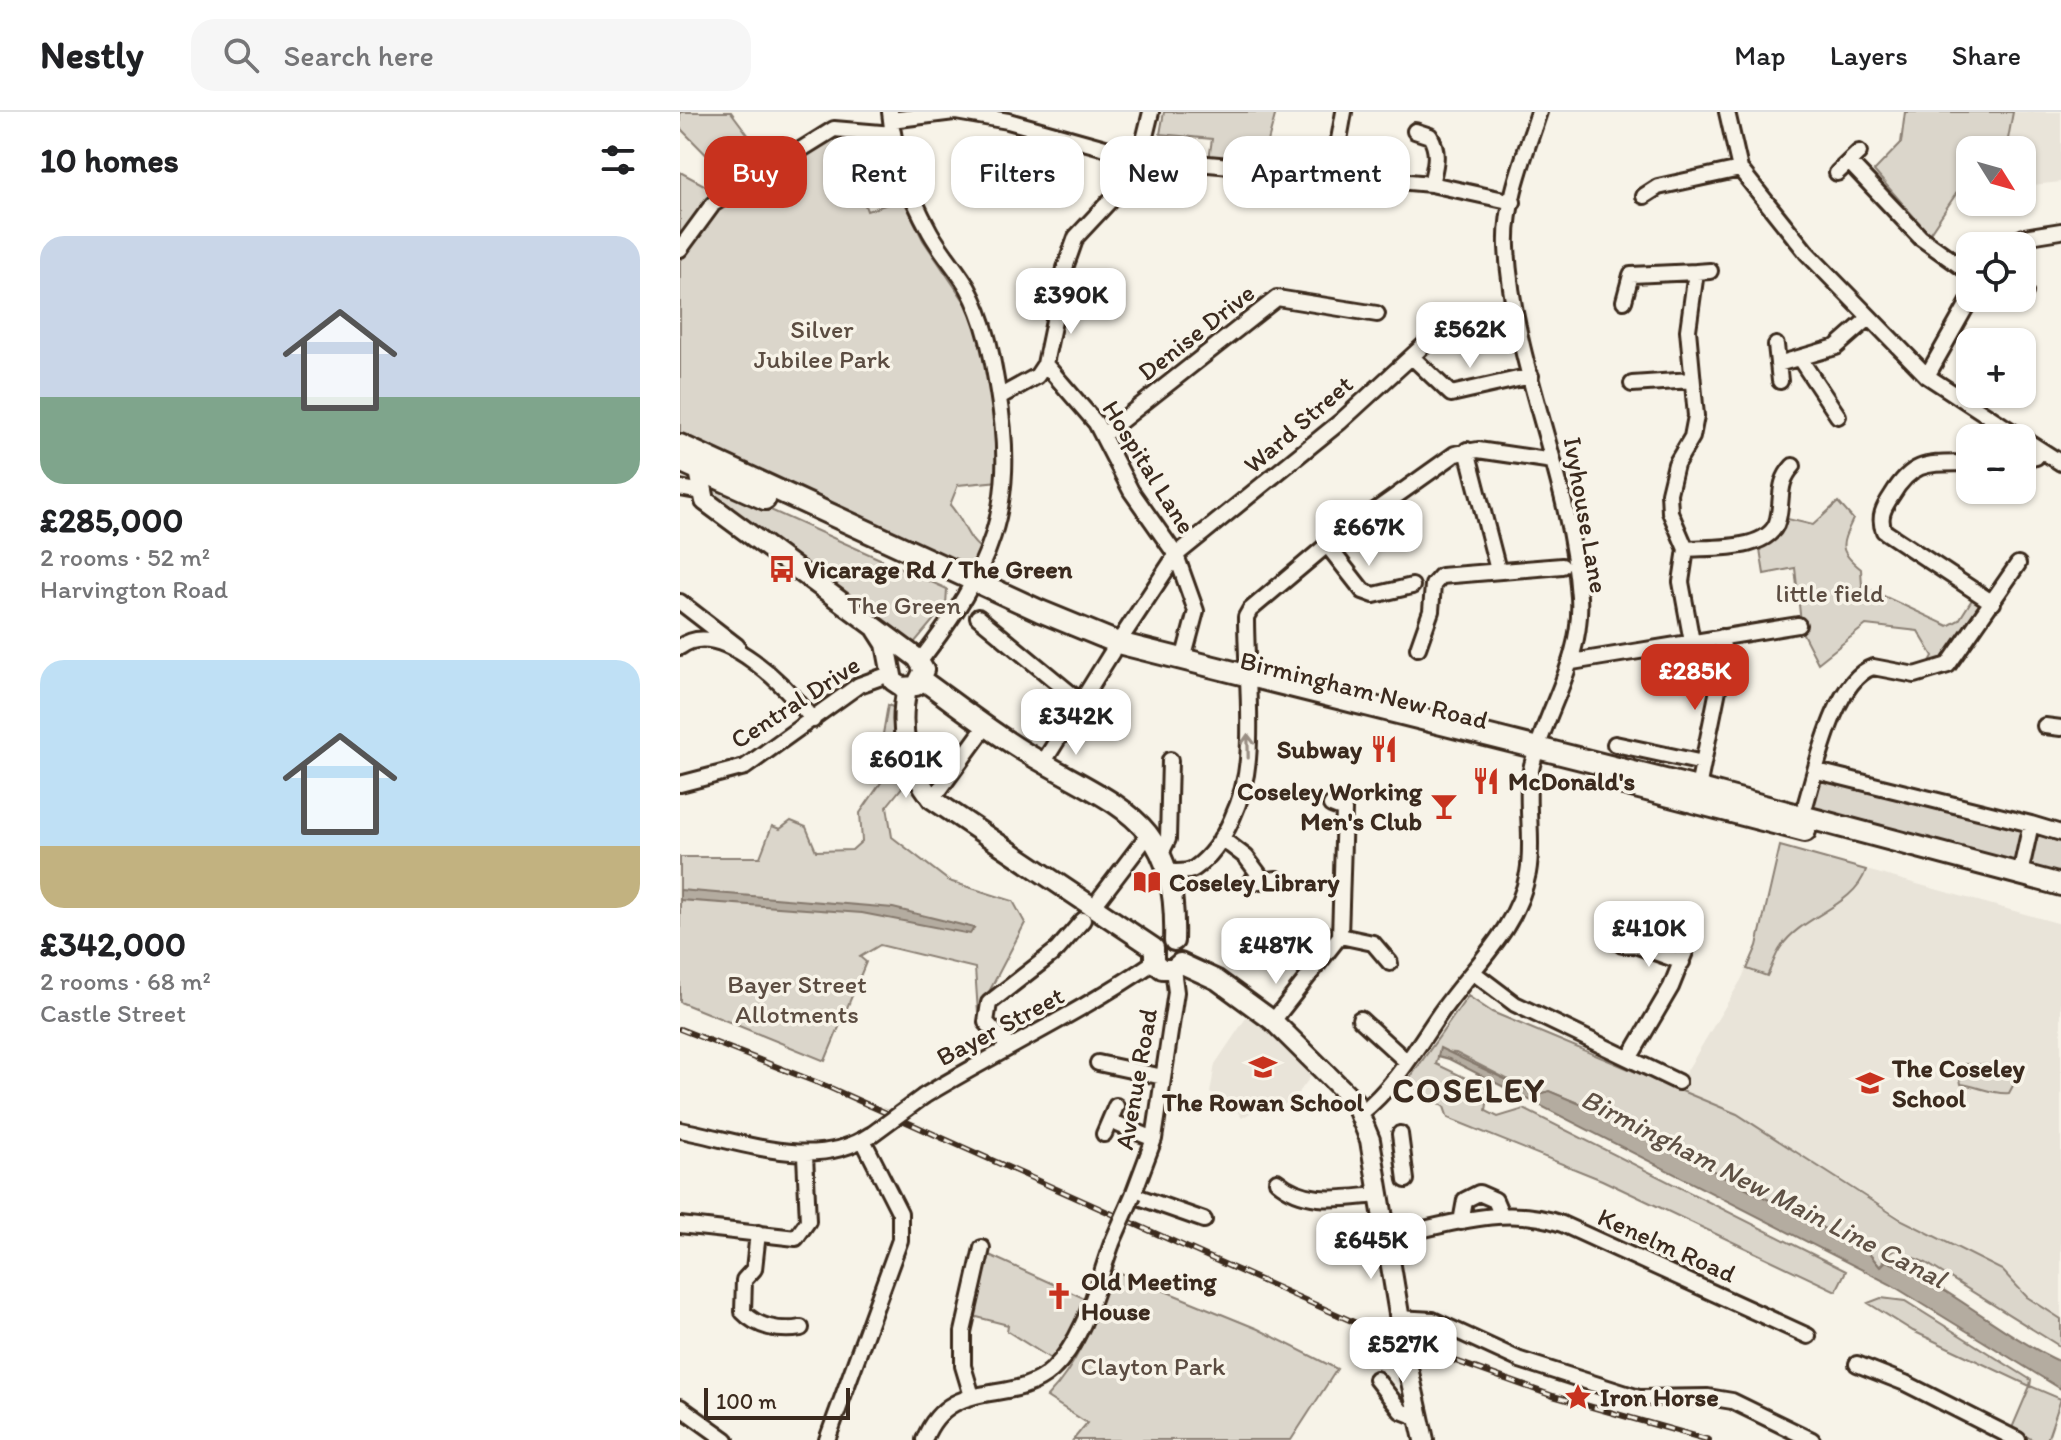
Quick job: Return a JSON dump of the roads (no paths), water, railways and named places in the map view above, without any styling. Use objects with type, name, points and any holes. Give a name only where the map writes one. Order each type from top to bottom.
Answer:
[{"type":"highway","name":"Birmingham New Road","points":[[680,445],[702,464],[972,587],[1115,648],[1696,795],[2061,897]]},
{"type":"highway","name":"Birmingham New Road","points":[[680,461],[702,464]]},
{"type":"highway","name":"Birmingham New Road","points":[[1115,648],[1183,660],[1247,680]]},
{"type":"highway","name":"Birmingham New Road","points":[[1801,823],[2061,885]]},
{"type":"main road","points":[[702,464],[702,492],[715,512],[877,630],[914,671]]},
{"type":"main road","points":[[877,630],[886,644],[897,685],[914,671]]},
{"type":"main road","points":[[891,669],[897,658],[986,726],[1043,763],[1116,803],[1148,835],[1171,872],[1174,941]]},
{"type":"main road","points":[[914,671],[902,724],[904,741],[919,783],[932,799],[1154,955],[1162,969],[1177,966],[1217,980],[1273,1021],[1354,1101],[1374,1162],[1398,1318],[1424,1440]]},
{"type":"main road","points":[[1154,955],[1164,940],[1174,941],[1181,948],[1177,966]]},
{"type":"street","points":[[680,249],[713,204],[834,129],[955,112],[1008,121],[1100,147]]},
{"type":"street","points":[[1146,136],[1151,112]]},
{"type":"street","points":[[1340,136],[1344,112]]},
{"type":"street","name":"Ivyhouse Lane","points":[[1360,1114],[1377,1101],[1504,932],[1524,887],[1529,862],[1529,795],[1535,754],[1572,662],[1579,598],[1569,526],[1521,341],[1507,247],[1513,202],[1539,112]]},
{"type":"street","points":[[1727,112],[1740,169],[1807,253],[1927,376],[2001,424]]},
{"type":"street","points":[[897,120],[914,201],[982,316],[1006,442],[1004,501],[972,587],[914,671]]},
{"type":"street","points":[[1415,131],[1430,136],[1435,145],[1437,157],[1431,184]]},
{"type":"street","points":[[1837,173],[1854,157],[1921,238],[1956,263]]},
{"type":"street","points":[[1644,196],[1658,187],[1740,169]]},
{"type":"street","points":[[1649,174],[1658,187]]},
{"type":"street","points":[[1410,182],[1513,202]]},
{"type":"street","points":[[999,397],[1037,376],[1045,364],[1065,268],[1076,237],[1100,208]]},
{"type":"street","points":[[2036,235],[2061,231]]},
{"type":"street","points":[[1624,301],[1631,275],[1703,271],[1688,330],[1696,416],[1692,437],[1676,464],[1669,493],[1670,512],[1686,549],[1681,582],[1692,642]]},
{"type":"street","name":"Denise Drive","points":[[1103,435],[1277,298],[1377,314]]},
{"type":"street","points":[[1927,376],[1963,312]]},
{"type":"street","points":[[1778,364],[1836,347],[1869,318]]},
{"type":"street","name":"Ward Street","points":[[1043,763],[1176,555],[1340,422],[1447,324]]},
{"type":"street","points":[[1776,345],[1780,381]]},
{"type":"street","points":[[1412,357],[1451,394],[1531,376]]},
{"type":"street","points":[[1800,359],[1835,398],[1838,416]]},
{"type":"street","name":"Hospital Lane","points":[[1045,364],[1103,435],[1131,491],[1176,555],[1196,611],[1183,660]]},
{"type":"street","points":[[1632,384],[1692,380]]},
{"type":"street","points":[[2036,447],[2061,463]]},
{"type":"street","points":[[1171,872],[1192,871],[1221,838],[1245,779],[1248,759],[1246,617],[1250,610],[1327,545],[1455,454],[1467,450],[1553,461]]},
{"type":"street","points":[[1467,450],[1498,570]]},
{"type":"street","points":[[2036,457],[2040,450]]},
{"type":"street","points":[[1956,464],[1914,468],[1905,474],[1883,508],[1881,520],[1884,531],[1993,603]]},
{"type":"street","points":[[1686,549],[1741,545],[1755,542],[1770,532],[1778,522],[1784,476],[1793,466]]},
{"type":"street","points":[[680,488],[702,492]]},
{"type":"street","points":[[1327,545],[1363,591],[1374,595],[1412,586]]},
{"type":"street","points":[[1418,648],[1431,611],[1436,580],[1446,574],[1553,562]]},
{"type":"street","points":[[1801,823],[1842,697],[1861,673],[1873,667],[1915,675],[1948,665],[2018,564]]},
{"type":"street","points":[[680,602],[748,655],[813,720]]},
{"type":"street","points":[[978,617],[1082,703]]},
{"type":"street","points":[[1572,662],[1798,625]]},
{"type":"street","points":[[1696,795],[1724,660],[1722,637]]},
{"type":"street","points":[[680,647],[687,641],[702,640],[748,655]]},
{"type":"street","name":"Central Drive","points":[[680,784],[745,767],[859,685],[891,669]]},
{"type":"street","points":[[940,789],[986,726]]},
{"type":"street","points":[[2045,726],[2061,728]]},
{"type":"street","points":[[1615,744],[1703,763]]},
{"type":"street","points":[[1161,853],[1168,839],[1170,760]]},
{"type":"street","points":[[1817,771],[2061,833]]},
{"type":"street","points":[[1273,1021],[1340,936],[1344,810],[1331,805]]},
{"type":"street","points":[[2020,874],[2031,824]]},
{"type":"street","points":[[1100,898],[1148,835]]},
{"type":"street","points":[[1221,838],[1246,857],[1263,880]]},
{"type":"street","points":[[1009,1047],[986,1022],[989,1003],[1060,935],[1083,920]]},
{"type":"street","points":[[1340,936],[1373,943],[1386,962]]},
{"type":"street","points":[[1630,1057],[1684,957],[1631,940]]},
{"type":"street","name":"Bayer Street","points":[[867,1137],[924,1096],[1098,1001],[1154,955]]},
{"type":"street","name":"Avenue Road","points":[[924,1440],[942,1410],[972,1396],[1026,1383],[1051,1372],[1074,1342],[1154,1139],[1176,992],[1177,966]]},
{"type":"street","points":[[1474,973],[1515,1004],[1678,1082]]},
{"type":"street","points":[[1360,1019],[1407,1062]]},
{"type":"street","points":[[1098,1063],[1163,1077]]},
{"type":"street","points":[[1116,1106],[1107,1127],[1154,1139]]},
{"type":"street","points":[[680,1130],[805,1155],[867,1137],[900,1213],[900,1240],[827,1440]]},
{"type":"street","points":[[1400,1134],[1406,1180]]},
{"type":"street","points":[[680,1225],[796,1238],[808,1221],[805,1155]]},
{"type":"street","points":[[1374,1162],[1403,1159]]},
{"type":"street","points":[[1277,1181],[1303,1195],[1321,1199],[1378,1195]]},
{"type":"street","name":"Kenelm Road","points":[[1461,1222],[1465,1200],[1479,1193],[1490,1196],[1501,1214]]},
{"type":"street","points":[[1133,1195],[1204,1220]]},
{"type":"street","name":"Kenelm Road","points":[[1385,1238],[1501,1214],[1535,1215],[1562,1224],[1808,1336]]},
{"type":"street","points":[[758,1233],[754,1269],[744,1280],[743,1312],[752,1322],[788,1331],[801,1328]]},
{"type":"street","points":[[972,1396],[963,1366],[963,1332],[982,1248]]},
{"type":"street","points":[[1398,1318],[1433,1320],[1520,1360],[1639,1398],[1708,1397],[1732,1401],[1812,1440]]},
{"type":"street","points":[[1854,1363],[1905,1383],[2018,1440]]},
{"type":"street","points":[[1376,1379],[1401,1411],[1419,1418]]},
{"type":"street","points":[[680,1407],[726,1440]]},
{"type":"railway","points":[[680,1029],[826,1086],[1383,1335],[1553,1396],[1709,1440]]},
{"type":"place","name":"Vicarage Rd / The Green","points":[[782,569]]},
{"type":"place","name":"Subway","points":[[1384,749]]},
{"type":"place","name":"McDonald's","points":[[1486,781]]},
{"type":"place","name":"Coseley Working Men's Club","points":[[1444,806]]},
{"type":"place","name":"Coseley Library","points":[[1147,882]]},
{"type":"place","name":"The Rowan School","points":[[1263,1067]]},
{"type":"place","name":"The Coseley School","points":[[1870,1083]]},
{"type":"place","name":"Old Meeting House","points":[[1059,1296]]},
{"type":"place","name":"Iron Horse","points":[[1578,1397]]},
{"type":"district","name":"COSELEY","points":[[1469,1090]]},
{"type":"park label","name":"Silver Jubilee Park","points":[[822,344]]},
{"type":"park label","name":"little field","points":[[1830,593]]},
{"type":"park label","name":"The Green","points":[[904,605]]},
{"type":"park label","name":"Bayer Street Allotments","points":[[797,999]]},
{"type":"park label","name":"Clayton Park","points":[[1153,1366]]},
{"type":"water label","name":"Birmingham New Main Line Canal","points":[[1764,1188]]}]
